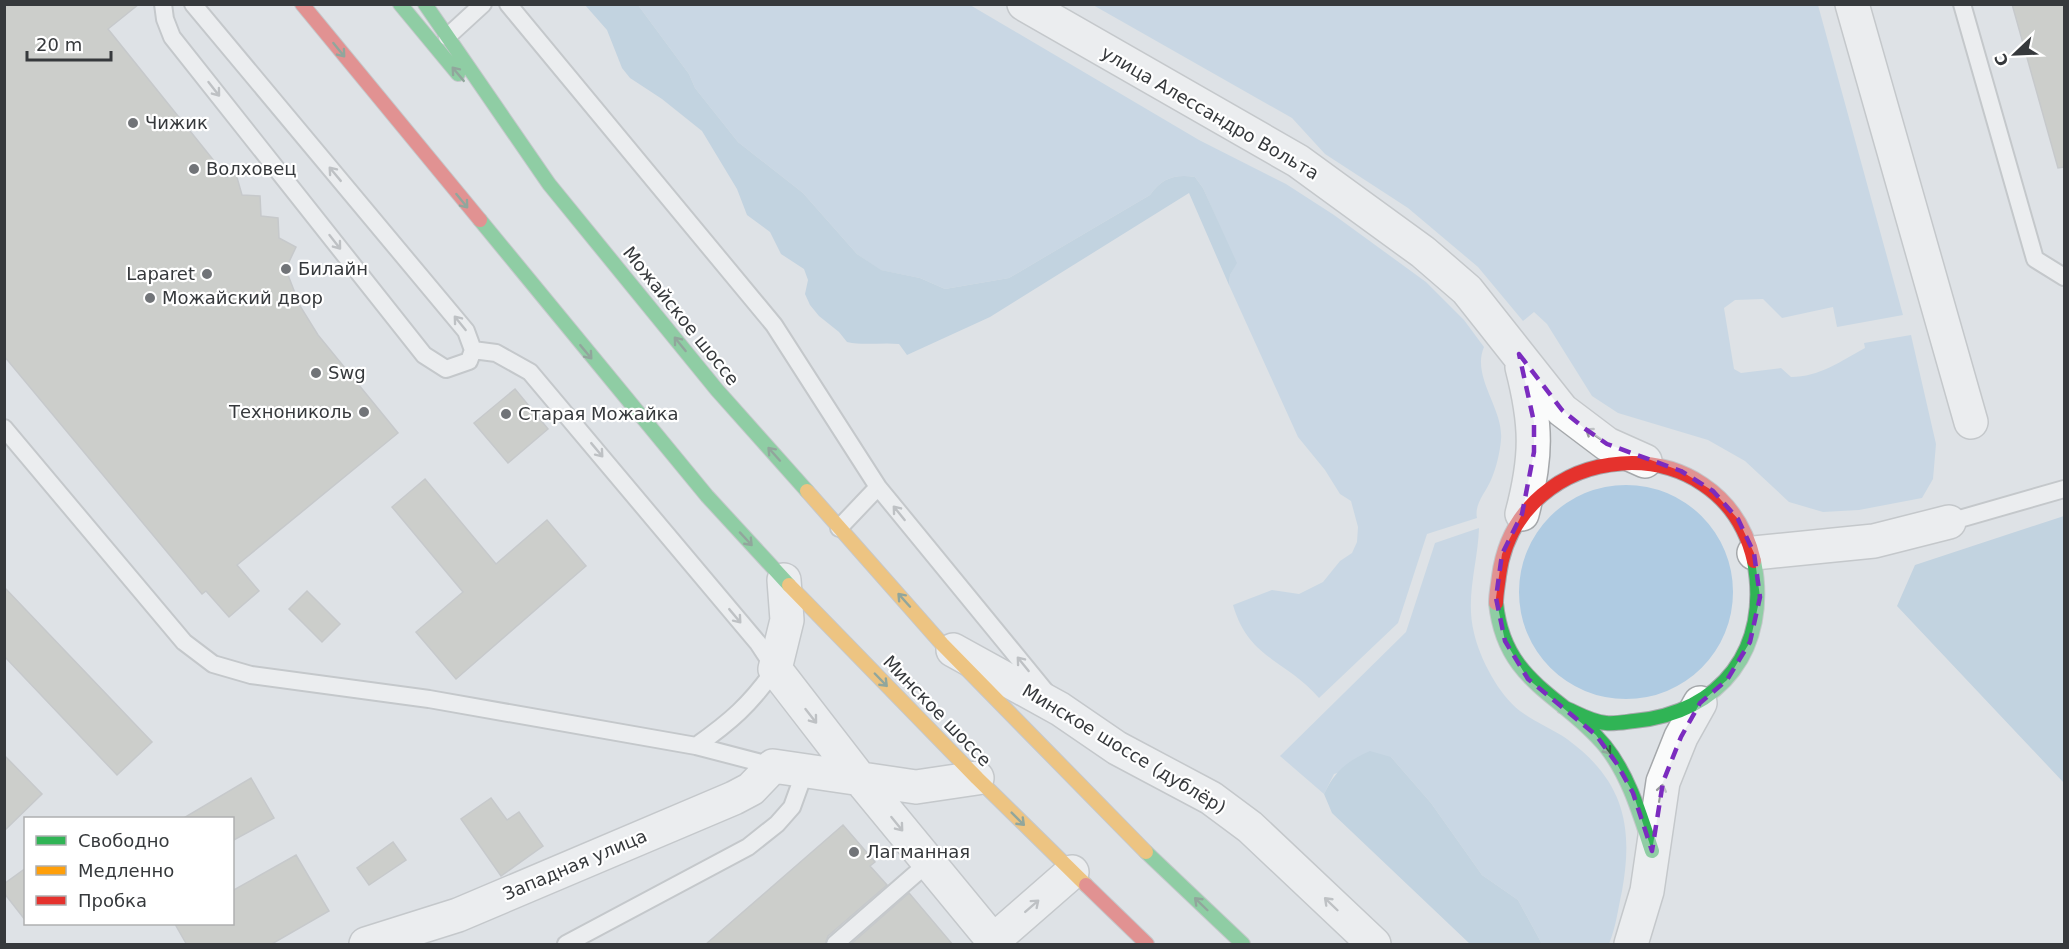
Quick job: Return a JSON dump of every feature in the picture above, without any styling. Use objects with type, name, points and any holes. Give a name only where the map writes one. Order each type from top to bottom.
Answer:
[{"type":"main road","name":"Минское шоссе","points":[[302,4],[707,496],[784,580],[977,778],[1147,945]]},
{"type":"main road","name":"Можайское шоссе","points":[[400,4],[717,390],[942,644]]},
{"type":"main road","points":[[425,4],[549,184]]},
{"type":"main road","points":[[1563,707],[1605,723],[1661,720],[1700,703],[1727,680],[1750,642],[1760,597],[1754,553],[1738,519],[1713,491],[1681,471],[1644,461],[1609,462],[1576,471],[1546,489],[1521,514],[1502,554],[1496,598],[1505,641],[1528,679],[1596,735],[1617,764],[1633,793],[1652,851]]},
{"type":"main road","points":[[942,644],[1146,852],[1243,945]]},
{"type":"street","name":"улица Алессандро Вольта","points":[[1024,4],[1298,161],[1423,252],[1467,290],[1562,410],[1607,444],[1644,461]]},
{"type":"street","points":[[1852,4],[1971,422]]},
{"type":"street","points":[[1519,354],[1534,422],[1532,477],[1521,514]]},
{"type":"street","points":[[1754,553],[1874,541],[1949,522]]},
{"type":"street","points":[[784,580],[787,620],[775,669],[992,943],[1072,872]]},
{"type":"street","name":"Минское шоссе (дублёр)","points":[[942,644],[1060,709],[1117,748],[1211,798],[1250,827],[1374,945]]},
{"type":"street","points":[[1631,945],[1647,891],[1664,782],[1681,737],[1700,703]]},
{"type":"street","points":[[773,766],[916,787],[977,778]]},
{"type":"street","name":"Западная улица","points":[[366,945],[459,915],[734,798],[751,789],[773,766]]},
{"type":"lane","points":[[163,4],[165,19],[172,36],[424,355],[446,369],[469,361],[473,350],[466,331],[193,4]]},
{"type":"lane","points":[[447,36],[483,4]]},
{"type":"lane","points":[[508,4],[774,325],[878,487],[1060,709]]},
{"type":"lane","points":[[1962,4],[2035,259],[2064,277]]},
{"type":"lane","points":[[473,350],[496,353],[530,372],[751,634],[775,669],[754,699],[731,721],[696,746]]},
{"type":"lane","points":[[4,428],[184,642],[213,664],[251,675],[429,699],[696,746],[773,766]]},
{"type":"lane","points":[[839,528],[878,487]]},
{"type":"lane","points":[[1949,522],[2064,489]]},
{"type":"lane","points":[[566,945],[748,847],[777,824],[792,807],[805,771]]},
{"type":"lane","points":[[835,945],[928,863]]},
{"type":"highlighted area","points":[[1519,354],[1562,410],[1584,428],[1607,444],[1681,471],[1713,491],[1738,519],[1754,553],[1760,597],[1750,642],[1727,680],[1700,703],[1681,737],[1663,782],[1652,851],[1633,793],[1617,764],[1596,735],[1528,679],[1505,641],[1496,598],[1502,554],[1522,514],[1534,452],[1534,422]]},
{"type":"shaded area","points":[[585,5],[638,5],[689,74],[695,88],[738,142],[803,193],[857,254],[881,270],[920,278],[945,289],[1009,278],[1150,195],[1164,181],[1188,176],[1195,177],[1203,188],[1237,263],[1230,275],[1229,285],[1189,193],[990,317],[907,355],[899,344],[847,342],[810,305],[805,294],[808,280],[804,269],[781,254],[770,232],[747,215],[737,189],[702,131],[662,99],[630,78],[622,68],[607,30]]},
{"type":"shaded area","points":[[638,5],[970,5],[1199,140],[1286,184],[1334,215],[1426,282],[1464,320],[1484,347],[1481,358],[1484,381],[1498,417],[1501,440],[1495,471],[1479,503],[1477,518],[1427,534],[1398,623],[1319,698],[1307,685],[1259,649],[1240,623],[1233,605],[1272,590],[1299,594],[1323,582],[1340,561],[1352,553],[1357,542],[1358,527],[1351,501],[1340,494],[1325,470],[1298,437],[1229,285],[1230,275],[1236,263],[1203,188],[1195,177],[1181,176],[1164,181],[1150,195],[1009,278],[945,289],[920,278],[880,270],[857,254],[803,193],[738,142],[695,88],[689,74]]},
{"type":"shaded area","points":[[1093,5],[1818,5],[1903,315],[1837,327],[1833,307],[1782,318],[1763,299],[1735,300],[1724,308],[1734,369],[1741,373],[1781,368],[1791,377],[1801,376],[1838,363],[1865,348],[1864,343],[1911,335],[1936,444],[1933,479],[1922,498],[1859,510],[1823,512],[1789,502],[1745,461],[1708,440],[1618,413],[1592,396],[1547,324],[1534,312],[1523,321],[1478,267],[1408,208],[1325,154],[1292,118]]},
{"type":"shaded area","points":[[1626,485],[1647,487],[1667,493],[1685,503],[1708,524],[1725,551],[1731,571],[1733,592],[1731,613],[1725,633],[1715,651],[1694,674],[1667,691],[1647,697],[1626,699],[1605,697],[1585,691],[1567,681],[1544,660],[1527,633],[1521,613],[1519,592],[1521,571],[1527,551],[1537,533],[1558,510],[1585,493],[1605,487]]},
{"type":"shaded area","points":[[2064,516],[2064,783],[1897,606],[1915,565]]},
{"type":"shaded area","points":[[1479,528],[1471,606],[1474,633],[1486,665],[1512,704],[1567,739],[1586,755],[1601,771],[1620,806],[1625,825],[1625,867],[1617,918],[1609,944],[1542,944],[1518,900],[1482,875],[1431,803],[1391,757],[1334,774],[1324,794],[1280,756],[1406,632],[1435,543]]},
{"type":"shaded area","points":[[1370,751],[1391,757],[1431,803],[1482,875],[1518,900],[1542,944],[1470,944],[1332,813],[1324,794],[1328,786],[1342,768]]},
{"type":"building","name":"Можайский двор","points":[[4,4],[139,4],[108,29],[227,177],[236,174],[242,195],[260,196],[261,216],[278,218],[279,238],[296,247],[288,264],[288,275],[300,306],[318,335],[398,433],[237,565],[259,591],[229,617],[206,591],[202,594],[4,356]]},
{"type":"building","points":[[2012,4],[2064,4],[2064,167],[2058,168]]},
{"type":"building","points":[[515,389],[548,429],[508,463],[474,423]]},
{"type":"building","points":[[425,479],[496,564],[547,520],[586,566],[456,679],[416,632],[463,592],[392,507]]},
{"type":"building","points":[[4,587],[152,742],[117,775],[4,656]]},
{"type":"building","points":[[307,591],[340,624],[322,642],[289,609]]},
{"type":"building","points":[[4,755],[42,794],[4,831]]},
{"type":"building","points":[[251,778],[274,818],[234,840],[234,817],[185,817]]},
{"type":"building","points":[[491,798],[507,820],[519,812],[543,846],[501,876],[461,819]]},
{"type":"building","points":[[843,825],[875,862],[870,866],[887,885],[828,936],[825,945],[705,945]]},
{"type":"building","points":[[393,842],[406,860],[369,885],[357,868]]},
{"type":"building","points":[[296,855],[329,911],[270,945],[187,945],[176,925],[234,925],[234,890]]},
{"type":"building","points":[[24,869],[24,918],[4,893],[4,884]]},
{"type":"building","points":[[909,893],[953,945],[850,945],[900,901]]},
{"type":"traffic: fast","points":[[400,4],[458,74]]},
{"type":"traffic: fast","points":[[425,4],[549,184],[717,390],[807,491]]},
{"type":"traffic: fast","points":[[480,220],[707,496],[789,585]]},
{"type":"traffic: fast","points":[[1563,707],[1595,721],[1620,723],[1665,715],[1692,705],[1715,690],[1733,671],[1747,648],[1755,622],[1757,593],[1754,561]]},
{"type":"traffic: fast","points":[[1496,603],[1501,630],[1510,652],[1523,670],[1537,685],[1588,728],[1605,746],[1621,770],[1633,796],[1652,851]]},
{"type":"traffic: fast","points":[[1146,852],[1243,944]]},
{"type":"traffic: slow","points":[[807,491],[942,644],[1146,852]]},
{"type":"traffic: slow","points":[[789,585],[977,778],[1086,885]]},
{"type":"traffic: jam","points":[[302,4],[480,220]]},
{"type":"traffic: jam","points":[[1496,603],[1499,576],[1514,530],[1542,495],[1579,473],[1621,464],[1664,467],[1703,484],[1735,515],[1754,561]]},
{"type":"traffic: jam","points":[[1086,885],[1147,944]]},
{"type":"place","name":"Чижик","points":[[133,123]]},
{"type":"place","name":"Волховец","points":[[194,169]]},
{"type":"place","name":"Билайн","points":[[286,269]]},
{"type":"place","name":"Laparet","points":[[207,274]]},
{"type":"place","name":"Можайский двор","points":[[150,298]]},
{"type":"place","name":"Swg","points":[[316,373]]},
{"type":"place","name":"Технониколь","points":[[364,412]]},
{"type":"place","name":"Старая Можайка","points":[[506,414]]},
{"type":"place","name":"Лагманная","points":[[854,852]]}]
